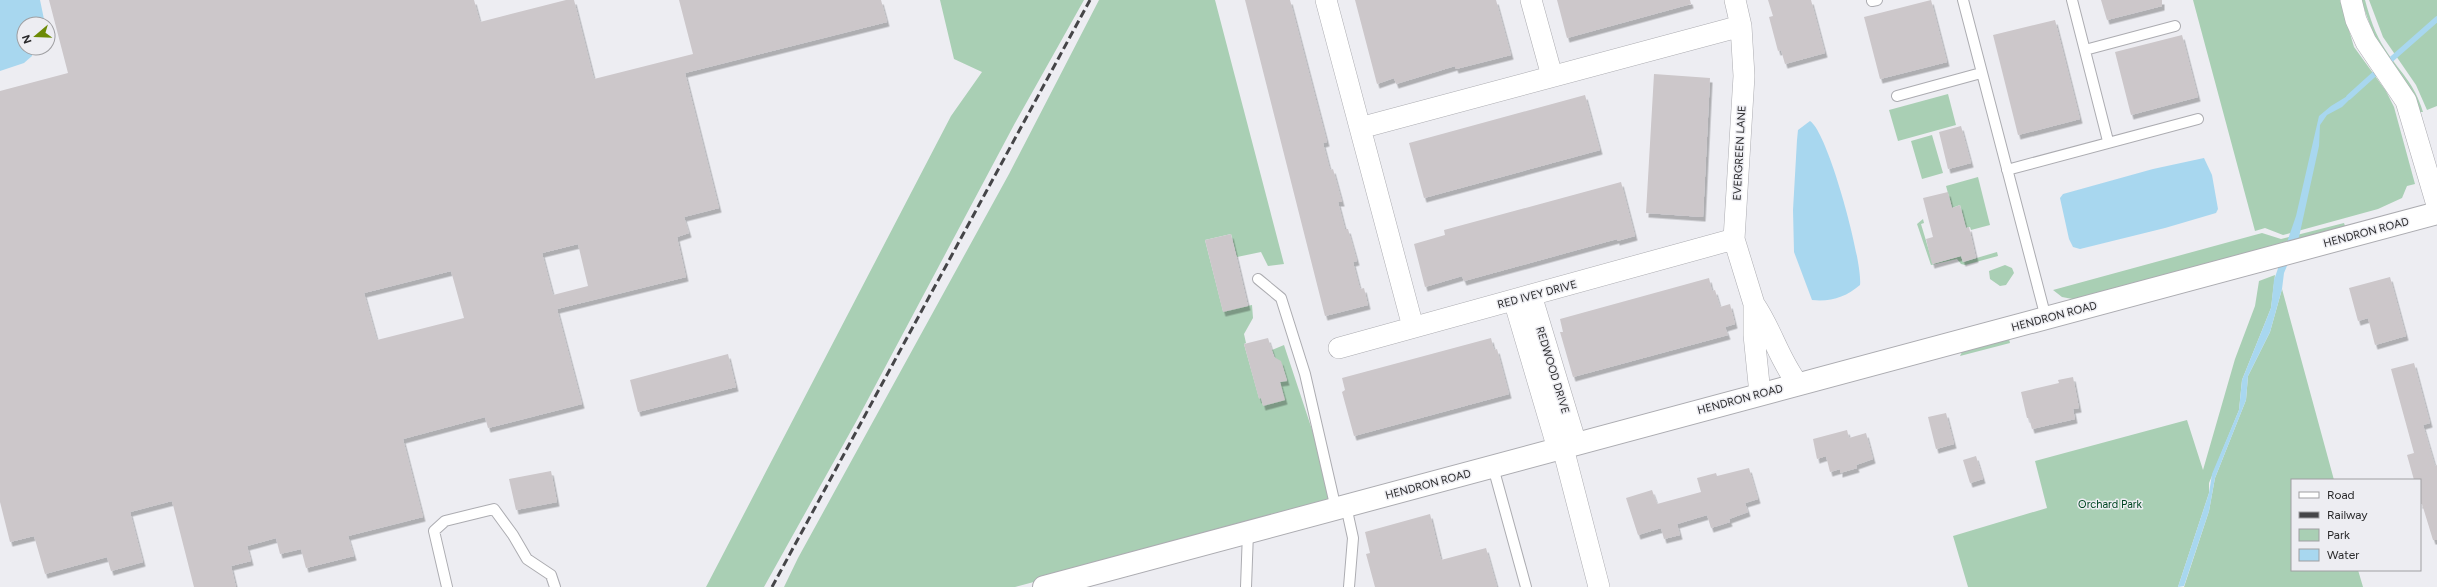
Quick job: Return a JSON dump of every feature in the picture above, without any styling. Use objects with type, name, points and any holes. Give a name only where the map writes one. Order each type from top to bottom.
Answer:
[{"type":"street","points":[[1326,0],[1413,327]]},
{"type":"street","points":[[1531,0],[1552,76]]},
{"type":"street","name":"EVERGREEN LANE","points":[[1735,0],[1741,26],[1744,76],[1734,239],[1754,304],[1764,319],[1787,370],[1798,384]]},
{"type":"street","points":[[2351,0],[2360,30],[2375,56],[2406,101],[2413,119],[2437,205]]},
{"type":"street","points":[[1360,128],[1741,26]]},
{"type":"street","name":"HENDRON ROAD","points":[[1044,587],[2437,213]]},
{"type":"street","name":"RED IVEY DRIVE","points":[[1339,348],[1734,239]]},
{"type":"street","name":"REDWOOD DRIVE","points":[[1523,298],[1565,447],[1599,587]]},
{"type":"street","name":"EVERGREEN LANE","points":[[1754,304],[1754,335],[1760,394]]},
{"type":"lane","points":[[1963,0],[2046,318]]},
{"type":"lane","points":[[2072,0],[2108,141]]},
{"type":"lane","points":[[2085,50],[2175,26]]},
{"type":"lane","points":[[1897,96],[1981,73]]},
{"type":"lane","points":[[2007,170],[2108,141],[2198,119]]},
{"type":"lane","points":[[1258,279],[1281,298],[1305,374],[1341,507],[1353,538],[1349,587]]},
{"type":"lane","points":[[1493,467],[1526,587]]},
{"type":"lane","points":[[447,587],[434,531],[445,521],[494,509],[513,535],[527,560],[551,575],[555,587]]},
{"type":"lane","points":[[1246,587],[1248,532]]},
{"type":"green space","points":[[940,0],[1084,0],[1015,123],[857,420],[764,587],[706,587],[951,116],[982,72],[954,59]]},
{"type":"green space","points":[[1099,0],[1215,0],[1284,264],[1268,266],[1261,252],[1237,257],[1231,234],[1205,240],[1223,311],[1252,305],[1253,318],[1244,334],[1246,343],[1244,344],[1259,398],[1261,398],[1263,405],[1284,400],[1280,382],[1287,380],[1282,364],[1278,365],[1272,350],[1284,345],[1321,457],[1332,502],[1015,587],[784,587],[798,558],[1009,174]]},
{"type":"green space","points":[[2193,0],[2340,0],[2354,47],[2386,91],[2394,107],[2415,184],[2407,186],[2402,198],[2378,209],[2283,235],[2265,228],[2255,231]]},
{"type":"green space","points":[[2361,0],[2365,0],[2378,38],[2416,93],[2423,112],[2419,112],[2377,44]]},
{"type":"green space","points":[[2369,0],[2437,0],[2437,106],[2427,110],[2416,85],[2383,37]]},
{"type":"green space","points":[[1948,94],[1956,125],[1898,141],[1889,110]]},
{"type":"green space","points":[[1932,135],[1943,173],[1922,179],[1911,141]]},
{"type":"green space","points":[[1978,177],[1990,225],[1971,230],[1970,227],[1966,228],[1960,205],[1952,208],[1946,186]]},
{"type":"green space","points":[[1923,219],[1924,223],[1921,224],[1933,264],[1961,256],[1963,262],[1997,252],[1998,256],[1965,265],[1961,264],[1957,259],[1931,265],[1917,224]]},
{"type":"green space","points":[[2344,223],[2345,226],[2078,300],[2062,297],[2053,290],[2262,233],[2281,239]]},
{"type":"green space","points":[[2005,265],[2012,268],[2014,273],[2006,285],[2000,286],[1990,279],[1989,271]]},
{"type":"green space","name":"Orchard Park","points":[[2275,275],[2271,308],[2242,380],[2239,410],[2209,483],[2209,493],[2178,587],[1968,587],[1953,536],[2047,508],[2035,461],[2187,420],[2203,470],[2235,359],[2255,306],[2259,281]]},
{"type":"green space","points":[[2282,289],[2334,479],[2291,479],[2291,571],[2358,571],[2363,587],[2184,587],[2209,511],[2215,478],[2246,400],[2248,376],[2270,332]]},
{"type":"green space","points":[[2009,339],[2010,343],[1960,356],[1962,352]]},
{"type":"water","points":[[0,0],[40,0],[43,16],[16,16],[16,56],[32,56],[24,63],[0,71]]},
{"type":"water","points":[[2354,92],[2356,93],[2342,107],[2327,115],[2320,125],[2319,146],[2299,237],[2284,273],[2282,289],[2270,332],[2248,376],[2246,400],[2215,478],[2209,511],[2184,586],[2178,587],[2209,493],[2212,474],[2239,410],[2242,380],[2271,308],[2274,280],[2296,216],[2319,116],[2331,106]]},
{"type":"water","points":[[1810,121],[1817,130],[1826,148],[1835,172],[1856,251],[1859,272],[1860,285],[1844,296],[1826,300],[1812,300],[1794,252],[1793,210],[1798,130]]},
{"type":"water","points":[[2204,158],[2212,175],[2218,209],[2216,213],[2165,228],[2080,249],[2073,247],[2069,239],[2060,198],[2063,194],[2153,169]]},
{"type":"building","points":[[49,0],[474,0],[480,22],[566,0],[574,0],[594,79],[693,54],[679,0],[881,0],[887,22],[685,73],[719,208],[684,217],[689,233],[677,237],[686,277],[557,309],[582,404],[488,428],[485,417],[403,439],[423,517],[348,536],[354,556],[306,568],[301,549],[280,554],[276,538],[247,546],[251,561],[231,566],[236,587],[194,587],[172,501],[130,512],[143,562],[111,571],[107,557],[45,574],[34,536],[10,542],[0,502],[0,91],[68,73],[56,27],[56,16],[53,16]],"holes":[[[578,244],[588,286],[553,295],[542,253]],[[451,271],[464,318],[377,340],[364,293]]]},
{"type":"building","points":[[1245,0],[1290,0],[1327,142],[1323,143],[1330,170],[1333,169],[1342,202],[1338,202],[1345,229],[1348,229],[1357,261],[1353,262],[1360,289],[1364,288],[1368,305],[1325,316]]},
{"type":"building","points":[[1355,0],[1496,0],[1511,55],[1456,69],[1455,66],[1396,84],[1394,78],[1377,84]]},
{"type":"building","points":[[1557,0],[1690,0],[1691,4],[1567,38]]},
{"type":"building","points":[[1768,0],[1811,0],[1825,53],[1785,64],[1781,50],[1778,51],[1769,17],[1773,16]]},
{"type":"building","points":[[1931,0],[1947,62],[1880,79],[1864,17]]},
{"type":"building","points":[[2101,0],[2162,0],[2162,6],[2107,20]]},
{"type":"building","points":[[2055,20],[2080,119],[2018,135],[1993,35]]},
{"type":"building","points":[[2182,35],[2198,97],[2131,115],[2115,52]]},
{"type":"building","points":[[1654,74],[1710,78],[1703,217],[1646,213]]},
{"type":"building","points":[[1585,95],[1600,150],[1424,198],[1409,143]]},
{"type":"building","points":[[1961,126],[1971,163],[1948,169],[1939,132]]},
{"type":"building","points":[[1621,182],[1635,236],[1617,241],[1617,239],[1464,281],[1462,276],[1425,287],[1414,244],[1445,235],[1444,230]]},
{"type":"building","points":[[1948,192],[1952,208],[1960,205],[1966,228],[1969,227],[1976,258],[1963,262],[1961,256],[1932,264],[1926,239],[1933,237],[1923,198]]},
{"type":"building","points":[[1231,234],[1248,306],[1223,312],[1205,240]]},
{"type":"building","points":[[2390,277],[2406,336],[2375,345],[2368,318],[2358,321],[2349,288]]},
{"type":"building","points":[[1709,278],[1712,291],[1715,290],[1720,307],[1730,304],[1735,324],[1725,327],[1728,335],[1573,377],[1560,332],[1563,332],[1560,319]]},
{"type":"building","points":[[1268,338],[1274,357],[1281,361],[1287,381],[1280,382],[1285,400],[1263,406],[1261,398],[1259,399],[1244,344]]},
{"type":"building","points":[[1491,338],[1494,350],[1497,349],[1509,394],[1354,436],[1342,392],[1345,390],[1342,378]]},
{"type":"building","points":[[728,354],[736,387],[638,412],[630,380]]},
{"type":"building","points":[[2414,363],[2430,423],[2423,425],[2435,466],[2437,465],[2437,540],[2433,540],[2421,504],[2421,479],[2414,479],[2407,455],[2414,453],[2391,369]]},
{"type":"building","points":[[2073,377],[2079,408],[2073,409],[2075,419],[2032,429],[2029,418],[2027,418],[2021,392],[2059,383],[2058,380]]},
{"type":"building","points":[[1946,413],[1954,444],[1936,449],[1928,417]]},
{"type":"building","points":[[1847,430],[1849,438],[1866,433],[1873,459],[1856,465],[1857,468],[1840,473],[1840,469],[1830,472],[1826,456],[1817,459],[1813,439]]},
{"type":"building","points":[[1976,456],[1983,479],[1970,483],[1963,460]]},
{"type":"building","points":[[1749,468],[1758,499],[1745,503],[1748,512],[1729,519],[1730,522],[1711,528],[1707,515],[1677,524],[1680,535],[1664,539],[1661,528],[1638,535],[1626,498],[1652,490],[1657,504],[1701,492],[1697,478],[1716,473],[1717,476]]},
{"type":"building","points":[[551,471],[557,502],[516,510],[509,479]]},
{"type":"building","points":[[1430,514],[1441,560],[1486,548],[1497,587],[1375,587],[1366,554],[1370,553],[1365,532]]},
{"type":"waterway","points":[[2386,64],[2437,19]]},
{"type":"waterway","points":[[2349,97],[2380,69]]},
{"type":"railway","points":[[772,587],[1090,0]]}]
